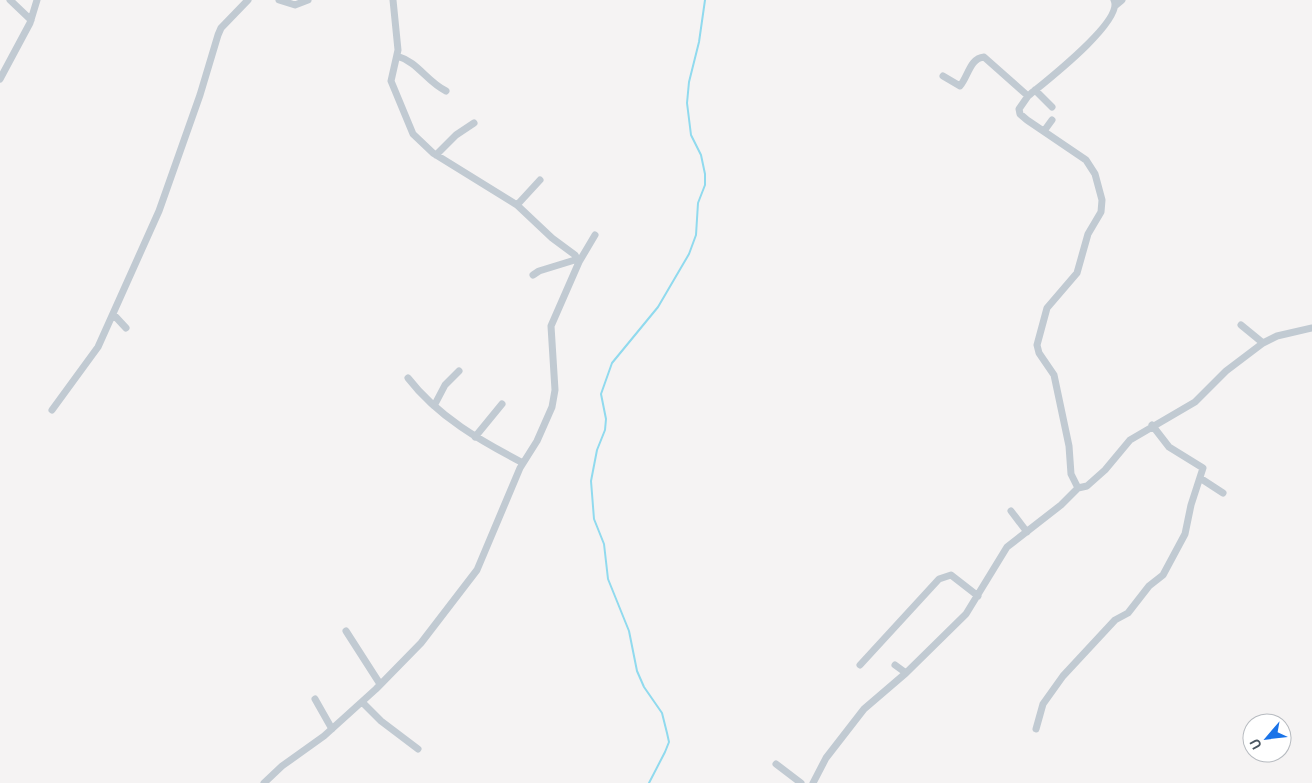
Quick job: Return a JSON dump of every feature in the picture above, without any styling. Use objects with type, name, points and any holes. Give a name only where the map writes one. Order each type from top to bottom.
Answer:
[{"type":"street","points":[[10,0],[31,20]]},
{"type":"street","points":[[0,79],[31,20],[37,0]]},
{"type":"street","points":[[279,0],[295,5],[308,0]]},
{"type":"street","points":[[393,0],[397,56],[391,81],[408,126],[416,139],[436,155],[517,205],[578,260]]},
{"type":"street","points":[[52,410],[98,347],[160,211],[200,95],[218,35],[221,28],[243,1]]},
{"type":"street","points":[[1078,488],[1071,474],[1068,446],[1054,375],[1039,353],[1037,345],[1047,308],[1077,273],[1088,234],[1101,212],[1102,200],[1095,174],[1086,160],[1020,114],[1020,106],[1028,96],[1104,27],[1112,16],[1118,2]]},
{"type":"street","points":[[397,56],[416,65],[434,85],[446,91]]},
{"type":"street","points":[[943,76],[960,86],[974,62],[980,57],[984,57],[1028,96]]},
{"type":"street","points":[[1036,90],[1052,108]]},
{"type":"street","points":[[1044,131],[1052,120]]},
{"type":"street","points":[[436,155],[456,135],[474,123]]},
{"type":"street","points":[[517,205],[540,180]]},
{"type":"street","points":[[264,783],[282,766],[332,728],[380,684],[426,636],[477,570],[523,463],[540,435],[554,401],[551,326],[578,260],[595,235]]},
{"type":"street","points":[[533,275],[539,271],[578,260]]},
{"type":"street","points":[[113,314],[126,328]]},
{"type":"street","points":[[1241,326],[1264,343]]},
{"type":"street","points":[[813,783],[826,758],[859,715],[960,621],[978,596],[1004,552],[1078,488],[1084,488],[1091,483],[1108,467],[1125,444],[1152,425],[1195,402],[1226,371],[1264,343],[1276,336],[1312,328]]},
{"type":"street","points":[[434,406],[445,385],[459,371]]},
{"type":"street","points":[[408,378],[419,393],[475,437],[523,463]]},
{"type":"street","points":[[475,437],[502,404]]},
{"type":"street","points":[[1036,729],[1044,704],[1063,676],[1115,620],[1128,613],[1149,586],[1164,576],[1185,534],[1200,478],[1204,470],[1202,466],[1169,447],[1152,425]]},
{"type":"street","points":[[1200,478],[1223,494]]},
{"type":"street","points":[[1011,511],[1027,532]]},
{"type":"street","points":[[860,665],[938,579],[950,576],[978,596]]},
{"type":"street","points":[[346,631],[380,684]]},
{"type":"street","points":[[895,665],[906,673]]},
{"type":"street","points":[[315,699],[332,728]]},
{"type":"street","points":[[362,702],[381,721],[418,749]]},
{"type":"street","points":[[776,764],[801,783]]},
{"type":"waterway","points":[[649,783],[669,742],[662,713],[644,687],[637,671],[629,631],[608,579],[604,544],[594,519],[591,481],[597,450],[605,430],[606,419],[601,394],[612,363],[658,307],[689,254],[696,235],[698,203],[705,185],[705,174],[701,155],[691,135],[687,103],[689,82],[699,42],[705,0]]}]
